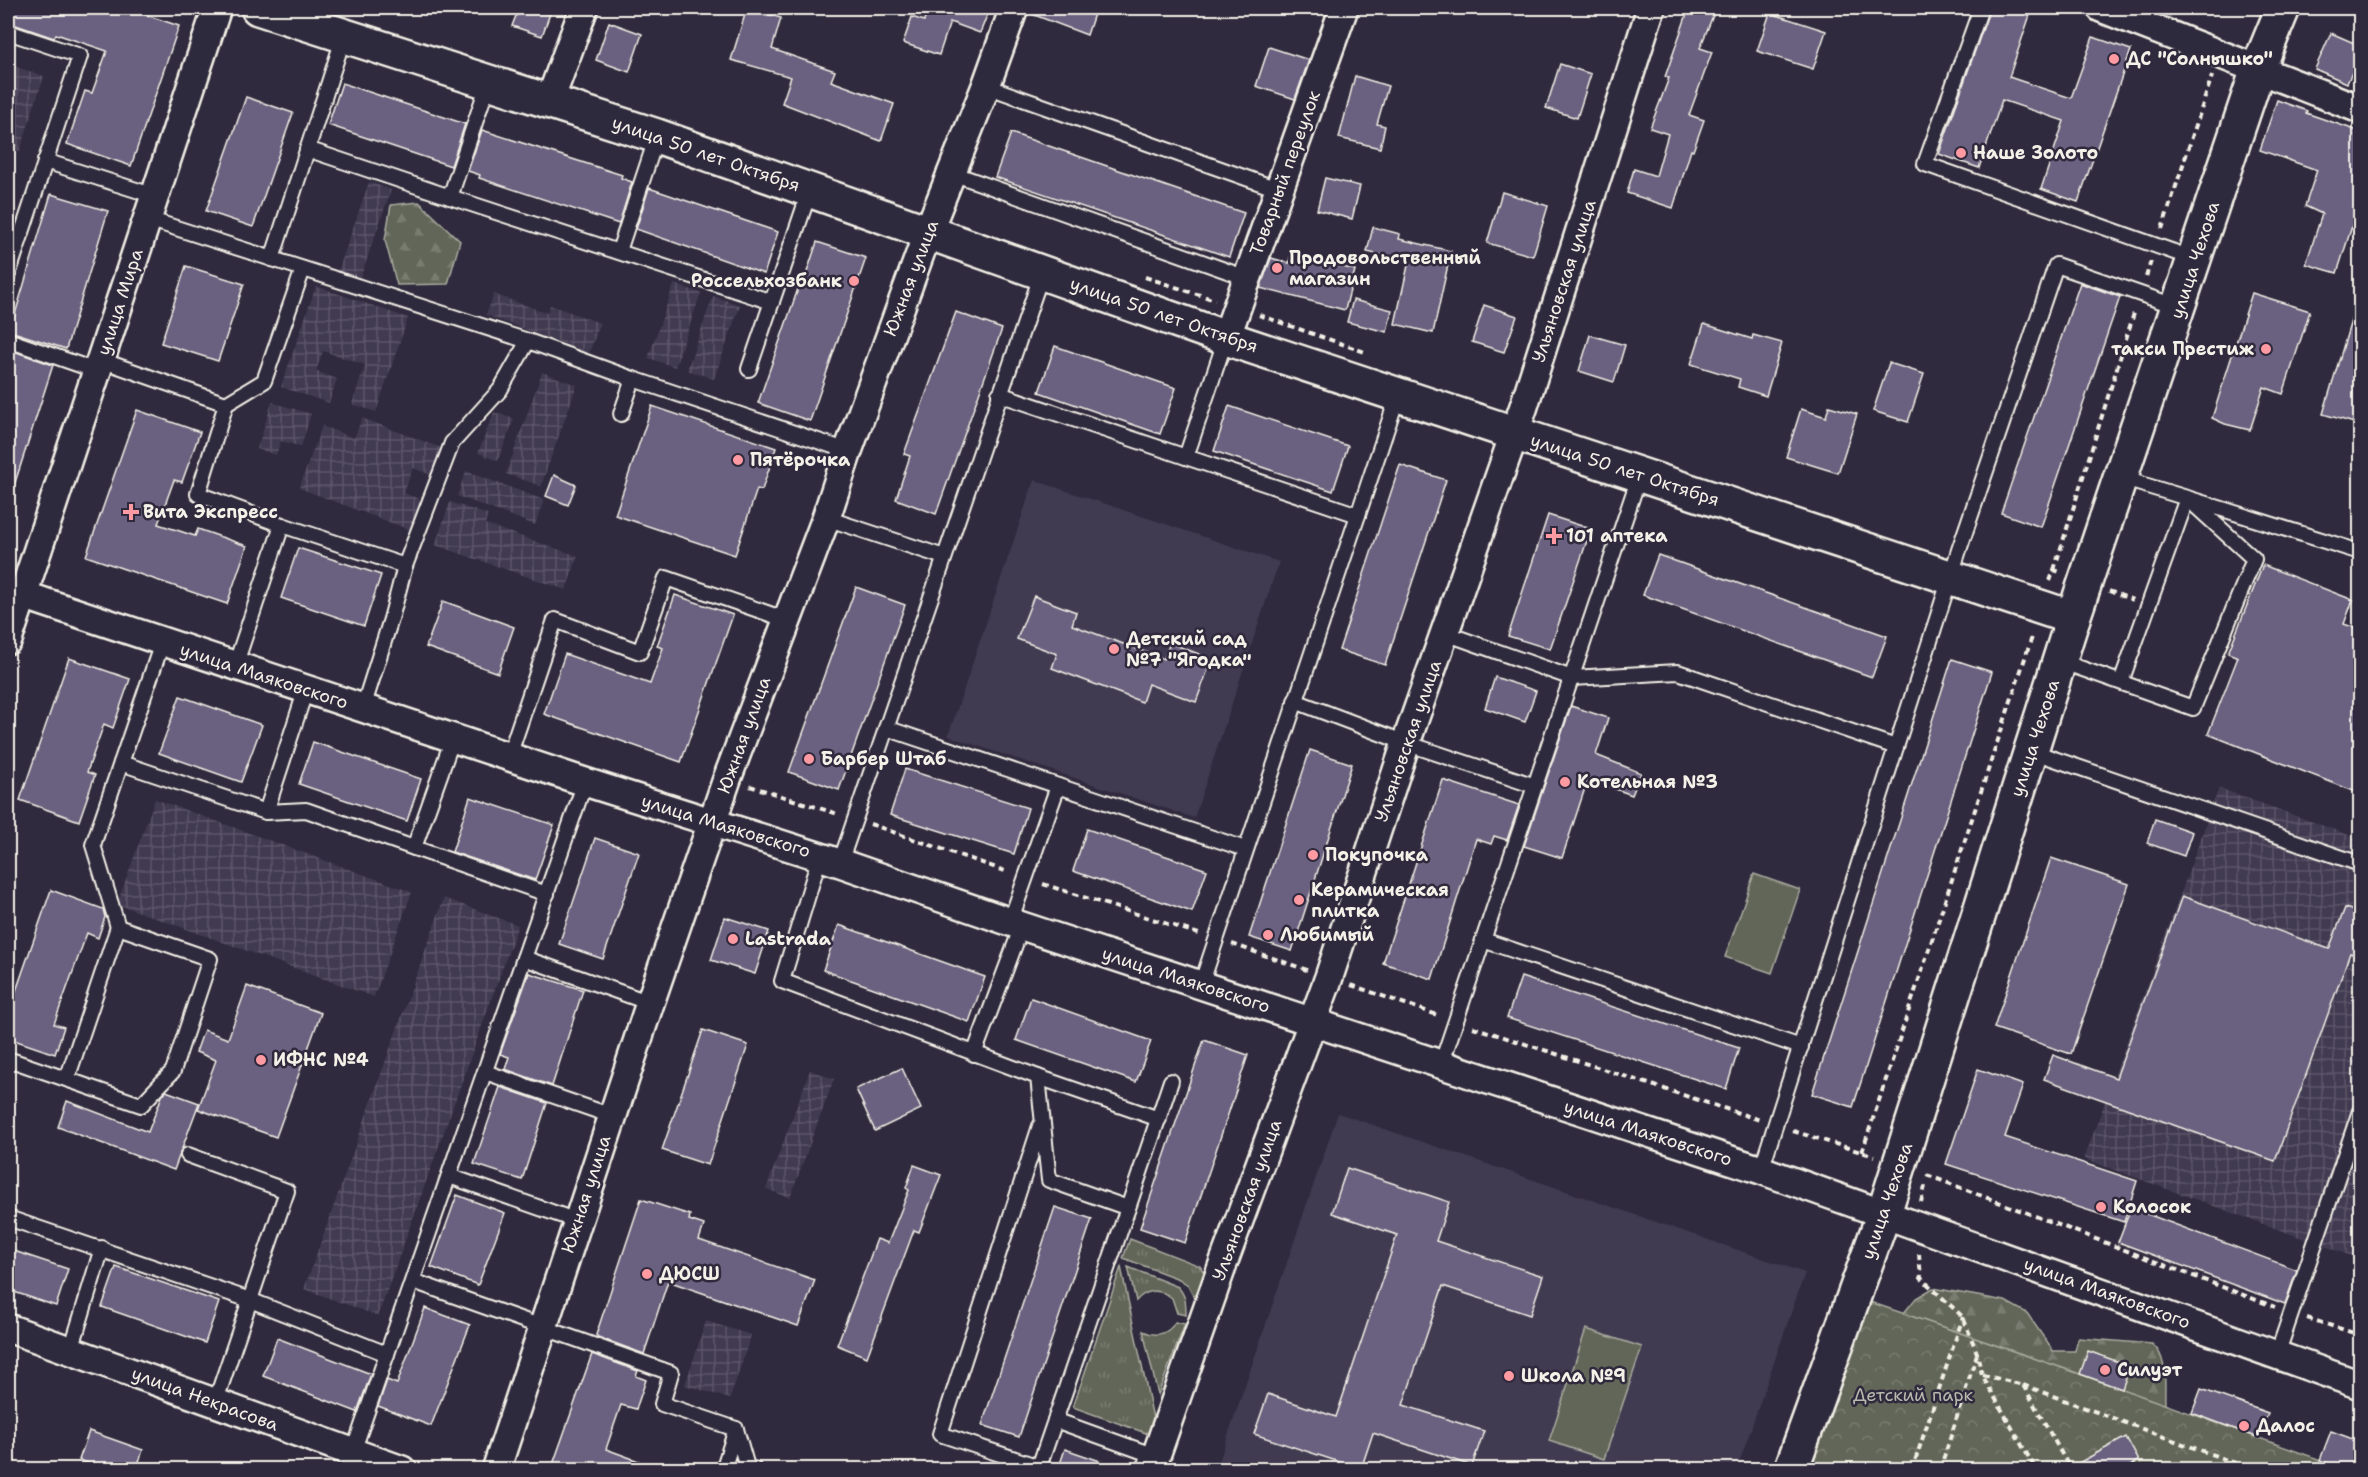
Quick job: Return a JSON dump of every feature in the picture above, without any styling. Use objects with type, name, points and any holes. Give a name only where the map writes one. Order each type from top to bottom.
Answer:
[{"type":"main road","name":"улица 50 лет Октября","points":[[258,8],[657,136],[1226,338],[1399,393],[1950,578],[2046,594],[2073,618]]},
{"type":"main road","name":"улица Чехова","points":[[1791,1470],[1884,1214],[2073,618],[2258,69],[2283,8]]},
{"type":"street","name":"улица Мира","points":[[8,640],[15,593],[99,366],[218,8]]},
{"type":"street","points":[[550,100],[584,8]]},
{"type":"street","name":"Южная улица","points":[[496,1470],[612,1116],[727,779],[826,518],[928,232],[986,86],[1014,8]]},
{"type":"street","name":"Товарный переулок","points":[[1226,338],[1344,8]]},
{"type":"street","name":"Ульяновская улица","points":[[1153,1463],[1329,977],[1406,743],[1527,395],[1651,8]]},
{"type":"street","points":[[2101,8],[2361,109]]},
{"type":"street","name":"улица Маяковского","points":[[15,593],[585,782],[830,859],[1312,1023],[1761,1170],[2361,1385]]},
{"type":"street","name":"улица Некрасова","points":[[8,1328],[402,1470]]},
{"type":"lane","points":[[1981,8],[1925,164],[2195,259]]},
{"type":"lane","points":[[8,32],[80,56],[8,275]]},
{"type":"lane","points":[[272,259],[344,36]]},
{"type":"lane","points":[[450,197],[489,81]]},
{"type":"lane","points":[[986,86],[1280,190]]},
{"type":"lane","points":[[619,251],[657,136]]},
{"type":"lane","points":[[307,149],[772,302]]},
{"type":"lane","points":[[45,161],[272,259],[528,341],[633,379],[848,451]]},
{"type":"lane","points":[[952,173],[1247,278]]},
{"type":"lane","points":[[749,369],[810,190]]},
{"type":"lane","points":[[1761,1170],[1950,578],[2056,265],[2179,307]]},
{"type":"lane","points":[[303,269],[264,381],[226,404],[198,494],[405,566]]},
{"type":"lane","points":[[1042,273],[855,819],[830,859],[782,981],[974,1054],[1159,1119]]},
{"type":"lane","points":[[1186,457],[1226,338]]},
{"type":"lane","points":[[8,340],[226,404]]},
{"type":"lane","points":[[363,708],[405,566],[452,443],[500,390],[528,341]]},
{"type":"lane","points":[[621,414],[633,379]]},
{"type":"lane","points":[[1201,985],[1399,393]]},
{"type":"lane","points":[[999,394],[1358,515]]},
{"type":"lane","points":[[1441,1065],[1640,474]]},
{"type":"lane","points":[[2121,478],[2361,552]]},
{"type":"lane","points":[[2060,661],[2193,708],[2254,559],[2187,498]]},
{"type":"lane","points":[[2121,682],[2187,498]]},
{"type":"lane","points":[[826,518],[944,557]]},
{"type":"lane","points":[[235,666],[282,525]]},
{"type":"lane","points":[[509,756],[555,620],[640,652],[666,578],[787,620]]},
{"type":"lane","points":[[1445,633],[1572,678],[1678,672],[1896,747]]},
{"type":"lane","points":[[67,1080],[118,927],[93,845],[162,643]]},
{"type":"lane","points":[[266,812],[306,689]]},
{"type":"lane","points":[[1295,701],[1406,743],[1535,786]]},
{"type":"lane","points":[[886,728],[1245,849]]},
{"type":"lane","points":[[414,848],[453,738]]},
{"type":"lane","points":[[2031,751],[2361,864]]},
{"type":"lane","points":[[121,763],[266,812],[306,810],[547,894]]},
{"type":"lane","points":[[353,1452],[585,782]]},
{"type":"lane","points":[[974,1054],[1016,924],[1025,878],[1058,786]]},
{"type":"lane","points":[[8,1059],[141,1105],[173,1071],[210,959],[118,927]]},
{"type":"lane","points":[[1483,940],[1801,1047]]},
{"type":"lane","points":[[524,958],[650,1003]]},
{"type":"lane","points":[[485,1072],[612,1116]]},
{"type":"lane","points":[[1038,1077],[1049,1180]]},
{"type":"lane","points":[[1042,1121],[940,1434],[1039,1468],[1171,1082]]},
{"type":"lane","points":[[2277,1355],[2361,1111]]},
{"type":"lane","points":[[188,1155],[286,1191],[215,1403]]},
{"type":"lane","points":[[1025,1173],[1128,1208]]},
{"type":"lane","points":[[449,1176],[578,1221]]},
{"type":"lane","points":[[8,1218],[250,1300],[387,1354]]},
{"type":"lane","points":[[72,1350],[102,1248]]},
{"type":"lane","points":[[413,1281],[671,1373],[662,1404],[736,1429]]},
{"type":"lane","points":[[1055,1420],[1153,1463]]},
{"type":"lane","points":[[723,1470],[736,1429]]},
{"type":"lane","points":[[736,1429],[747,1467],[754,1470]]},
{"type":"path","points":[[727,779],[1216,939],[1456,1022],[1862,1152],[2046,594]]},
{"type":"path","points":[[1927,1175],[2291,1313],[2361,1335]]},
{"type":"path","points":[[1922,1278],[1963,1317],[1977,1353],[1982,1375],[2036,1470]]},
{"type":"path","points":[[1912,1470],[1963,1317]]},
{"type":"path","points":[[1940,1470],[1977,1353]]},
{"type":"path","points":[[1982,1375],[2023,1385],[2254,1470]]},
{"type":"path","points":[[2023,1385],[2071,1470]]},
{"type":"shaded area","points":[[8,64],[44,76],[20,151],[8,147]]},
{"type":"shaded area","points":[[369,182],[391,190],[359,282],[337,274]]},
{"type":"shaded area","points":[[674,284],[701,293],[675,367],[648,358]]},
{"type":"shaded area","points":[[316,286],[408,318],[376,412],[352,404],[365,365],[323,351],[316,371],[337,379],[329,403],[281,387]]},
{"type":"shaded area","points":[[494,294],[547,313],[550,305],[600,323],[589,353],[486,315]]},
{"type":"shaded area","points":[[713,296],[740,305],[714,379],[687,370]]},
{"type":"shaded area","points":[[542,372],[577,385],[541,486],[506,474]]},
{"type":"shaded area","points":[[272,402],[311,414],[301,447],[281,441],[276,455],[257,449]]},
{"type":"shaded area","points":[[494,412],[514,419],[498,461],[478,453]]},
{"type":"shaded area","points":[[362,418],[444,449],[434,476],[413,468],[404,493],[422,500],[410,530],[299,488],[322,426],[354,438]]},
{"type":"shaded area","points":[[466,471],[544,500],[535,525],[457,496]]},
{"type":"shaded area","name":"Детский сад №7 \"Ягодка\"","points":[[1034,480],[1279,562],[1194,818],[948,736]]},
{"type":"shaded area","points":[[450,502],[488,515],[485,524],[578,556],[566,590],[435,545]]},
{"type":"shaded area","points":[[2219,788],[2360,839],[2360,1259],[2084,1159]]},
{"type":"shaded area","points":[[155,799],[412,892],[374,997],[117,904]]},
{"type":"shaded area","points":[[444,898],[518,925],[378,1316],[304,1289]]},
{"type":"shaded area","points":[[810,1070],[834,1079],[790,1198],[766,1189]]},
{"type":"shaded area","name":"Школа №9","points":[[1338,1113],[1805,1273],[1737,1469],[1216,1470]]},
{"type":"shaded area","points":[[706,1321],[751,1335],[730,1399],[685,1385]]},
{"type":"green space","points":[[419,202],[460,241],[448,284],[397,285],[385,240],[391,205]]},
{"type":"green space","points":[[1754,874],[1800,890],[1772,973],[1725,957]]},
{"type":"green space","points":[[1130,1239],[1200,1266],[1208,1279],[1197,1302],[1188,1285],[1179,1279],[1123,1258]]},
{"type":"green space","points":[[1121,1267],[1157,1437],[1073,1407]]},
{"type":"green space","points":[[1128,1267],[1178,1287],[1185,1300],[1186,1315],[1177,1313],[1172,1298],[1158,1291],[1144,1294],[1136,1301]]},
{"type":"green space","points":[[1933,1288],[2005,1301],[2027,1313],[2053,1351],[2075,1351],[2078,1338],[2152,1344],[2161,1356],[2163,1364],[2165,1405],[1823,1470],[1886,1335],[1916,1298]]},
{"type":"green space","name":"Детский парк","points":[[1867,1301],[2080,1374],[2346,1469],[1809,1470]]},
{"type":"green space","points":[[1175,1322],[1185,1324],[1158,1395],[1143,1331],[1161,1334],[1169,1330]]},
{"type":"green space","points":[[1586,1329],[1642,1347],[1604,1459],[1549,1441]]},
{"type":"building","points":[[16,8],[126,8],[179,26],[131,166],[67,144],[85,91],[92,93],[107,51],[56,34],[54,38],[10,23]]},
{"type":"building","points":[[519,8],[552,8],[542,36],[512,26]]},
{"type":"building","points":[[747,8],[781,18],[772,49],[835,71],[831,81],[894,104],[881,141],[782,103],[791,77],[731,60]]},
{"type":"building","points":[[917,8],[990,8],[980,33],[950,22],[939,55],[903,43],[912,17],[924,21],[926,13]]},
{"type":"building","points":[[1029,8],[1096,8],[1087,35],[1029,13]]},
{"type":"building","points":[[1689,8],[1716,8],[1700,48],[1712,52],[1689,115],[1704,120],[1693,151],[1691,150],[1673,208],[1627,193],[1634,169],[1656,176],[1668,134],[1650,128],[1669,78],[1665,77]]},
{"type":"building","points":[[1990,8],[2007,8],[2030,15],[2009,77],[2071,98],[2093,37],[2131,50],[2078,202],[2041,189],[2064,121],[2002,100],[1979,168],[1939,154]]},
{"type":"building","points":[[1770,13],[1826,31],[1813,69],[1757,51]]},
{"type":"building","points":[[609,22],[642,34],[629,72],[596,60]]},
{"type":"building","points":[[2331,33],[2361,46],[2361,54],[2347,83],[2315,69]]},
{"type":"building","points":[[1269,47],[1309,60],[1295,99],[1256,86]]},
{"type":"building","points":[[1560,64],[1591,74],[1577,118],[1546,108]]},
{"type":"building","points":[[1355,76],[1388,86],[1377,124],[1385,126],[1380,148],[1339,138]]},
{"type":"building","points":[[342,83],[465,124],[451,166],[328,125]]},
{"type":"building","points":[[246,97],[293,113],[253,227],[206,211]]},
{"type":"building","points":[[2277,100],[2307,111],[2306,113],[2361,132],[2361,225],[2353,223],[2337,273],[2306,264],[2322,214],[2305,206],[2317,170],[2260,150]]},
{"type":"building","points":[[482,130],[622,175],[621,178],[632,182],[619,224],[479,178],[480,175],[468,171]]},
{"type":"building","points":[[1011,133],[1244,213],[1229,257],[995,177]]},
{"type":"building","points":[[1325,178],[1360,186],[1352,219],[1317,210]]},
{"type":"building","points":[[649,188],[778,232],[764,274],[636,229]]},
{"type":"building","points":[[1502,192],[1548,206],[1533,256],[1487,243]]},
{"type":"building","points":[[51,194],[108,211],[66,349],[10,331]]},
{"type":"building","points":[[1373,227],[1400,234],[1399,239],[1451,251],[1433,333],[1395,324],[1409,261],[1367,252]]},
{"type":"building","points":[[817,242],[866,258],[810,421],[758,403]]},
{"type":"building","points":[[1291,254],[1355,270],[1345,310],[1260,288],[1271,258],[1289,263]]},
{"type":"building","points":[[186,266],[244,284],[218,361],[161,343]]},
{"type":"building","points":[[2080,283],[2120,297],[2041,527],[2001,513]]},
{"type":"building","name":"такси Престиж","points":[[2252,293],[2310,311],[2283,394],[2264,387],[2250,430],[2225,424],[2212,418]]},
{"type":"building","points":[[1353,300],[1392,310],[1387,332],[1347,322]]},
{"type":"building","points":[[2356,304],[2361,304],[2361,425],[2323,414]]},
{"type":"building","points":[[1484,305],[1517,316],[1504,352],[1472,342]]},
{"type":"building","points":[[956,312],[1002,329],[936,514],[896,499],[910,456],[904,454]]},
{"type":"building","points":[[1704,324],[1752,339],[1753,335],[1782,343],[1766,396],[1738,387],[1740,379],[1691,364]]},
{"type":"building","points":[[1590,335],[1625,345],[1614,382],[1579,371]]},
{"type":"building","points":[[1055,346],[1176,388],[1160,434],[1039,392]]},
{"type":"building","points":[[8,349],[53,365],[11,495],[8,494]]},
{"type":"building","points":[[1889,363],[1924,374],[1908,422],[1873,411]]},
{"type":"building","points":[[652,406],[776,448],[762,490],[757,489],[735,555],[615,515]]},
{"type":"building","points":[[1229,406],[1348,446],[1333,491],[1214,451]]},
{"type":"building","points":[[1829,406],[1857,414],[1838,473],[1786,457],[1801,409],[1826,417]]},
{"type":"building","points":[[137,410],[200,432],[182,482],[174,480],[158,524],[195,536],[198,529],[247,546],[227,604],[86,556]]},
{"type":"building","points":[[1400,465],[1446,480],[1385,665],[1339,650]]},
{"type":"building","points":[[554,475],[576,485],[568,505],[546,496]]},
{"type":"building","points":[[1548,515],[1591,529],[1550,649],[1508,636]]},
{"type":"building","points":[[298,548],[381,575],[364,626],[281,598]]},
{"type":"building","points":[[1658,555],[1887,636],[1872,677],[1643,595]]},
{"type":"building","points":[[2263,565],[2353,600],[2344,624],[2361,630],[2361,794],[2208,734],[2238,657],[2228,653]]},
{"type":"building","points":[[856,587],[905,605],[839,790],[789,772]]},
{"type":"building","points":[[675,595],[733,615],[681,762],[544,714],[565,654],[650,684],[663,648],[657,646]]},
{"type":"building","points":[[1034,596],[1076,612],[1072,625],[1164,659],[1170,643],[1212,659],[1196,702],[1148,684],[1142,702],[1052,668],[1057,654],[1017,639]]},
{"type":"building","points":[[443,601],[514,627],[498,673],[426,647]]},
{"type":"building","points":[[69,658],[130,679],[113,728],[104,724],[87,772],[95,775],[79,821],[20,800]]},
{"type":"building","points":[[1952,659],[1992,672],[1853,1107],[1812,1094]]},
{"type":"building","points":[[1495,677],[1536,691],[1525,722],[1485,708]]},
{"type":"building","points":[[180,696],[262,725],[241,782],[159,753]]},
{"type":"building","name":"Котельная №3","points":[[1571,706],[1608,718],[1596,755],[1641,773],[1632,795],[1588,779],[1562,858],[1524,846]]},
{"type":"building","points":[[313,742],[421,779],[407,821],[299,784]]},
{"type":"building","points":[[1310,750],[1352,764],[1292,951],[1249,937]]},
{"type":"building","points":[[905,769],[1028,808],[1014,854],[890,815]]},
{"type":"building","points":[[1443,780],[1519,805],[1507,840],[1494,836],[1491,844],[1476,839],[1432,979],[1383,963]]},
{"type":"building","points":[[470,797],[554,825],[535,880],[452,852]]},
{"type":"building","points":[[2155,819],[2192,832],[2184,856],[2147,843]]},
{"type":"building","points":[[1087,829],[1207,870],[1192,912],[1073,871]]},
{"type":"building","points":[[595,838],[639,853],[603,959],[559,944]]},
{"type":"building","points":[[2051,858],[2129,884],[2071,1054],[1994,1028]]},
{"type":"building","points":[[51,890],[103,909],[105,917],[98,938],[87,933],[54,1024],[64,1027],[55,1054],[8,1038],[8,1014]]},
{"type":"building","points":[[2182,896],[2329,949],[2345,908],[2361,913],[2361,943],[2356,955],[2350,953],[2275,1161],[2044,1079],[2053,1055],[2116,1078]]},
{"type":"building","points":[[725,917],[769,931],[755,974],[711,960]]},
{"type":"building","points":[[839,925],[985,977],[969,1022],[823,970]]},
{"type":"building","points":[[529,973],[583,990],[552,1086],[505,1069],[509,1057],[500,1054]]},
{"type":"building","points":[[1521,977],[1739,1048],[1726,1089],[1507,1018]]},
{"type":"building","name":"ИФНС №4","points":[[247,986],[321,1013],[276,1137],[198,1109],[216,1060],[196,1052],[204,1030],[228,1039]]},
{"type":"building","points":[[1031,998],[1151,1041],[1136,1082],[1016,1040]]},
{"type":"building","points":[[703,1030],[748,1045],[708,1165],[662,1150]]},
{"type":"building","points":[[1204,1040],[1248,1055],[1185,1243],[1140,1228]]},
{"type":"building","points":[[902,1068],[921,1109],[875,1131],[856,1089]]},
{"type":"building","points":[[1978,1069],[2023,1085],[2005,1137],[2137,1181],[2124,1222],[1946,1164]]},
{"type":"building","points":[[500,1087],[547,1103],[522,1180],[474,1164]]},
{"type":"building","points":[[166,1091],[199,1103],[174,1170],[58,1127],[67,1101],[148,1132]]},
{"type":"building","points":[[914,1165],[941,1175],[919,1232],[914,1230],[867,1357],[837,1345],[877,1239],[888,1243],[909,1190],[906,1188]]},
{"type":"building","points":[[1347,1168],[1449,1202],[1436,1241],[1543,1276],[1530,1315],[1443,1286],[1403,1405],[1484,1431],[1472,1466],[1373,1433],[1361,1469],[1254,1434],[1268,1394],[1336,1417],[1397,1235],[1332,1213]]},
{"type":"building","points":[[457,1195],[505,1213],[478,1285],[431,1267]]},
{"type":"building","points":[[641,1199],[690,1215],[689,1220],[704,1225],[699,1240],[815,1280],[798,1326],[668,1281],[644,1354],[598,1337],[596,1335]]},
{"type":"building","points":[[1055,1207],[1092,1219],[1019,1437],[982,1425]]},
{"type":"building","points":[[2131,1208],[2297,1270],[2285,1304],[2118,1242]]},
{"type":"building","points":[[8,1249],[68,1269],[56,1306],[8,1290]]},
{"type":"building","points":[[116,1267],[219,1302],[205,1343],[102,1307]]},
{"type":"building","points":[[425,1308],[470,1325],[431,1426],[378,1406],[387,1380],[397,1384]]},
{"type":"building","points":[[277,1338],[371,1374],[357,1412],[263,1376]]},
{"type":"building","name":"Силуэт","points":[[2088,1351],[2130,1366],[2122,1389],[2080,1374]]},
{"type":"building","points":[[592,1354],[638,1371],[636,1376],[646,1380],[636,1409],[621,1405],[606,1449],[655,1467],[654,1470],[551,1470]]},
{"type":"building","name":"Далос","points":[[2201,1389],[2268,1413],[2259,1438],[2192,1413]]},
{"type":"building","points":[[89,1431],[143,1450],[136,1470],[107,1470],[79,1460]]},
{"type":"building","points":[[2331,1431],[2361,1442],[2361,1470],[2346,1470],[2320,1460]]},
{"type":"building","points":[[2126,1437],[2139,1461],[2123,1470],[2066,1470]]},
{"type":"building","points":[[1065,1449],[1115,1466],[1115,1470],[1058,1470]]},
{"type":"place","name":"ДС \"Солнышко\"","points":[[2114,59]]},
{"type":"place","name":"Наше Золото","points":[[1961,153]]},
{"type":"place","name":"Продовольственный магазин","points":[[1277,268]]},
{"type":"place","name":"Россельхозбанк","points":[[854,281]]},
{"type":"place","name":"такси Престиж","points":[[2266,349]]},
{"type":"place","name":"Пятёрочка","points":[[738,460]]},
{"type":"place","name":"Вита Экспресс","points":[[131,512]]},
{"type":"place","name":"101 аптека","points":[[1554,536]]},
{"type":"place","name":"Детский сад №7 \"Ягодка\"","points":[[1114,649]]},
{"type":"place","name":"Барбер Штаб","points":[[809,759]]},
{"type":"place","name":"Котельная №3","points":[[1565,782]]},
{"type":"place","name":"Покупочка","points":[[1313,855]]},
{"type":"place","name":"Керамическая плитка","points":[[1299,900]]},
{"type":"place","name":"Любимый","points":[[1268,935]]},
{"type":"place","name":"Lastrada","points":[[733,939]]},
{"type":"place","name":"ИФНС №4","points":[[261,1060]]},
{"type":"place","name":"Колосок","points":[[2101,1207]]},
{"type":"place","name":"ДЮСШ","points":[[647,1274]]},
{"type":"place","name":"Силуэт","points":[[2105,1370]]},
{"type":"place","name":"Школа №9","points":[[1509,1376]]},
{"type":"place","name":"Далос","points":[[2244,1426]]}]
